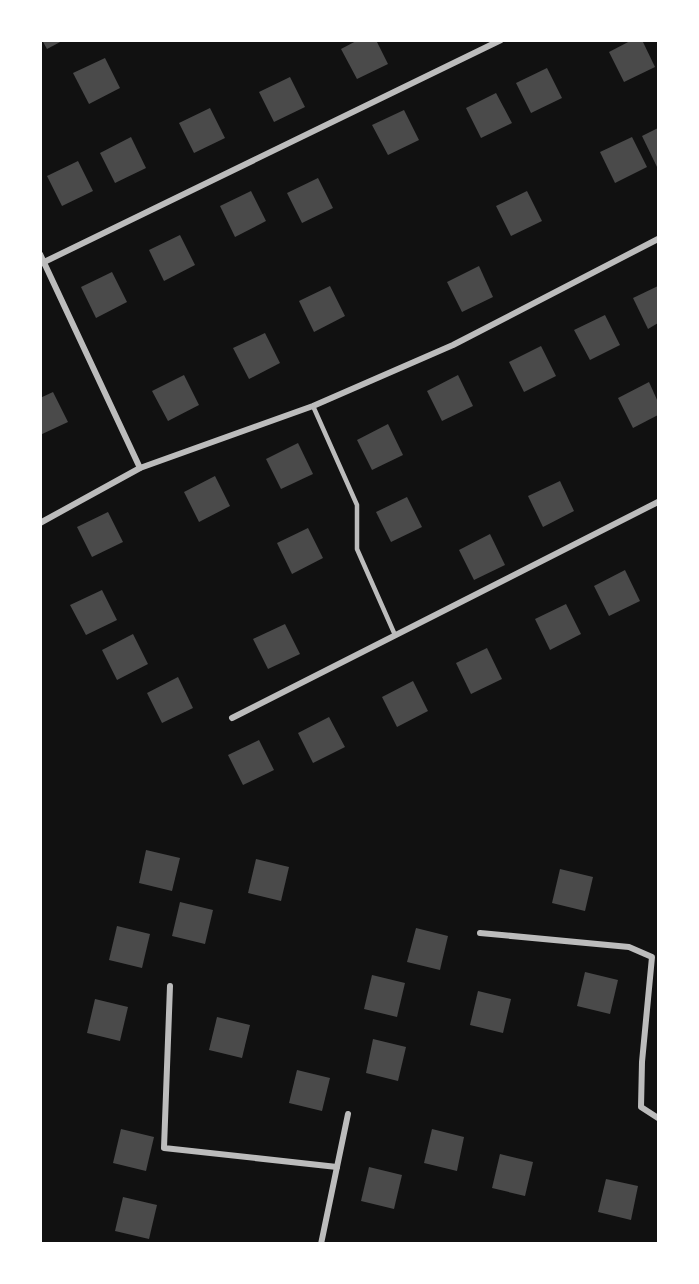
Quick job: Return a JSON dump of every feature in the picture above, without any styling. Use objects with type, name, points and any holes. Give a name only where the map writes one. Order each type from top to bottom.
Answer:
[{"type":"street","points":[[43,263],[501,40]]},
{"type":"street","points":[[40,522],[140,468],[313,406],[453,345],[658,239]]},
{"type":"street","points":[[40,254],[140,468]]},
{"type":"street","points":[[232,718],[658,502]]},
{"type":"street","points":[[480,933],[629,947],[652,957],[642,1062],[641,1107],[658,1118]]},
{"type":"street","points":[[170,987],[164,1148],[337,1167]]},
{"type":"street","points":[[321,1244],[348,1114]]},
{"type":"lane","points":[[313,406],[357,505],[357,549],[395,635]]},
{"type":"building","points":[[42,40],[64,40],[47,49]]},
{"type":"building","points":[[358,40],[376,40],[388,64],[357,79],[341,49]]},
{"type":"building","points":[[632,40],[642,40],[655,67],[624,82],[609,52]]},
{"type":"building","points":[[105,58],[120,88],[89,104],[73,73]]},
{"type":"building","points":[[547,68],[562,98],[531,113],[516,83]]},
{"type":"building","points":[[290,77],[305,107],[274,122],[259,92]]},
{"type":"building","points":[[496,93],[512,123],[481,138],[466,108]]},
{"type":"building","points":[[210,108],[225,138],[194,153],[179,123]]},
{"type":"building","points":[[404,110],[419,140],[388,155],[372,125]]},
{"type":"building","points":[[658,128],[658,169],[642,136]]},
{"type":"building","points":[[131,137],[146,168],[115,183],[100,153]]},
{"type":"building","points":[[632,137],[647,167],[615,183],[600,152]]},
{"type":"building","points":[[78,161],[93,191],[62,206],[47,176]]},
{"type":"building","points":[[318,178],[333,208],[302,223],[287,193]]},
{"type":"building","points":[[251,191],[266,221],[235,237],[220,206]]},
{"type":"building","points":[[527,191],[542,221],[511,236],[496,206]]},
{"type":"building","points":[[180,235],[195,265],[164,281],[149,250]]},
{"type":"building","points":[[479,266],[493,297],[462,312],[447,282]]},
{"type":"building","points":[[112,272],[127,302],[96,318],[81,287]]},
{"type":"building","points":[[330,286],[345,316],[314,332],[299,301]]},
{"type":"building","points":[[658,286],[658,323],[648,329],[633,298]]},
{"type":"building","points":[[605,315],[620,345],[590,360],[574,330]]},
{"type":"building","points":[[265,333],[280,363],[249,379],[233,348]]},
{"type":"building","points":[[541,346],[556,376],[524,392],[509,362]]},
{"type":"building","points":[[184,375],[199,405],[168,421],[152,391]]},
{"type":"building","points":[[458,375],[473,406],[442,421],[427,391]]},
{"type":"building","points":[[649,382],[658,402],[658,415],[633,428],[618,398]]},
{"type":"building","points":[[53,392],[68,422],[40,435],[40,398]]},
{"type":"building","points":[[388,424],[403,455],[372,470],[357,440]]},
{"type":"building","points":[[298,443],[313,474],[281,489],[266,459]]},
{"type":"building","points":[[215,476],[230,506],[199,522],[184,492]]},
{"type":"building","points":[[560,481],[574,511],[543,527],[528,496]]},
{"type":"building","points":[[407,497],[422,527],[391,542],[376,512]]},
{"type":"building","points":[[108,512],[123,542],[92,557],[77,527]]},
{"type":"building","points":[[308,528],[323,558],[292,574],[277,543]]},
{"type":"building","points":[[490,534],[505,565],[474,580],[459,550]]},
{"type":"building","points":[[625,570],[640,601],[609,616],[594,586]]},
{"type":"building","points":[[102,590],[117,620],[86,635],[70,605]]},
{"type":"building","points":[[566,604],[581,634],[550,650],[535,619]]},
{"type":"building","points":[[285,624],[300,654],[268,669],[253,639]]},
{"type":"building","points":[[133,634],[148,664],[117,680],[102,650]]},
{"type":"building","points":[[487,648],[502,679],[471,694],[456,663]]},
{"type":"building","points":[[178,677],[193,708],[162,723],[147,693]]},
{"type":"building","points":[[413,681],[428,711],[397,727],[382,697]]},
{"type":"building","points":[[329,717],[345,747],[313,763],[298,733]]},
{"type":"building","points":[[259,740],[274,770],[243,785],[228,755]]},
{"type":"building","points":[[146,850],[180,858],[172,891],[139,883]]},
{"type":"building","points":[[256,859],[289,867],[281,901],[248,893]]},
{"type":"building","points":[[560,869],[593,877],[585,911],[552,903]]},
{"type":"building","points":[[180,902],[213,910],[205,944],[172,936]]},
{"type":"building","points":[[117,926],[150,934],[142,968],[109,960]]},
{"type":"building","points":[[416,928],[448,936],[440,970],[407,962]]},
{"type":"building","points":[[585,972],[618,980],[610,1014],[577,1006]]},
{"type":"building","points":[[372,975],[405,983],[397,1017],[364,1009]]},
{"type":"building","points":[[478,991],[511,999],[503,1033],[470,1025]]},
{"type":"building","points":[[95,999],[128,1007],[120,1041],[87,1033]]},
{"type":"building","points":[[217,1017],[250,1025],[242,1058],[209,1050]]},
{"type":"building","points":[[373,1039],[406,1047],[398,1081],[366,1073]]},
{"type":"building","points":[[297,1070],[330,1078],[322,1111],[289,1103]]},
{"type":"building","points":[[121,1129],[154,1137],[146,1171],[113,1163]]},
{"type":"building","points":[[432,1129],[464,1137],[457,1171],[424,1163]]},
{"type":"building","points":[[500,1154],[533,1162],[525,1196],[492,1188]]},
{"type":"building","points":[[369,1167],[402,1175],[394,1209],[361,1201]]},
{"type":"building","points":[[606,1179],[638,1186],[631,1220],[598,1212]]},
{"type":"building","points":[[123,1197],[157,1205],[149,1239],[115,1231]]}]
